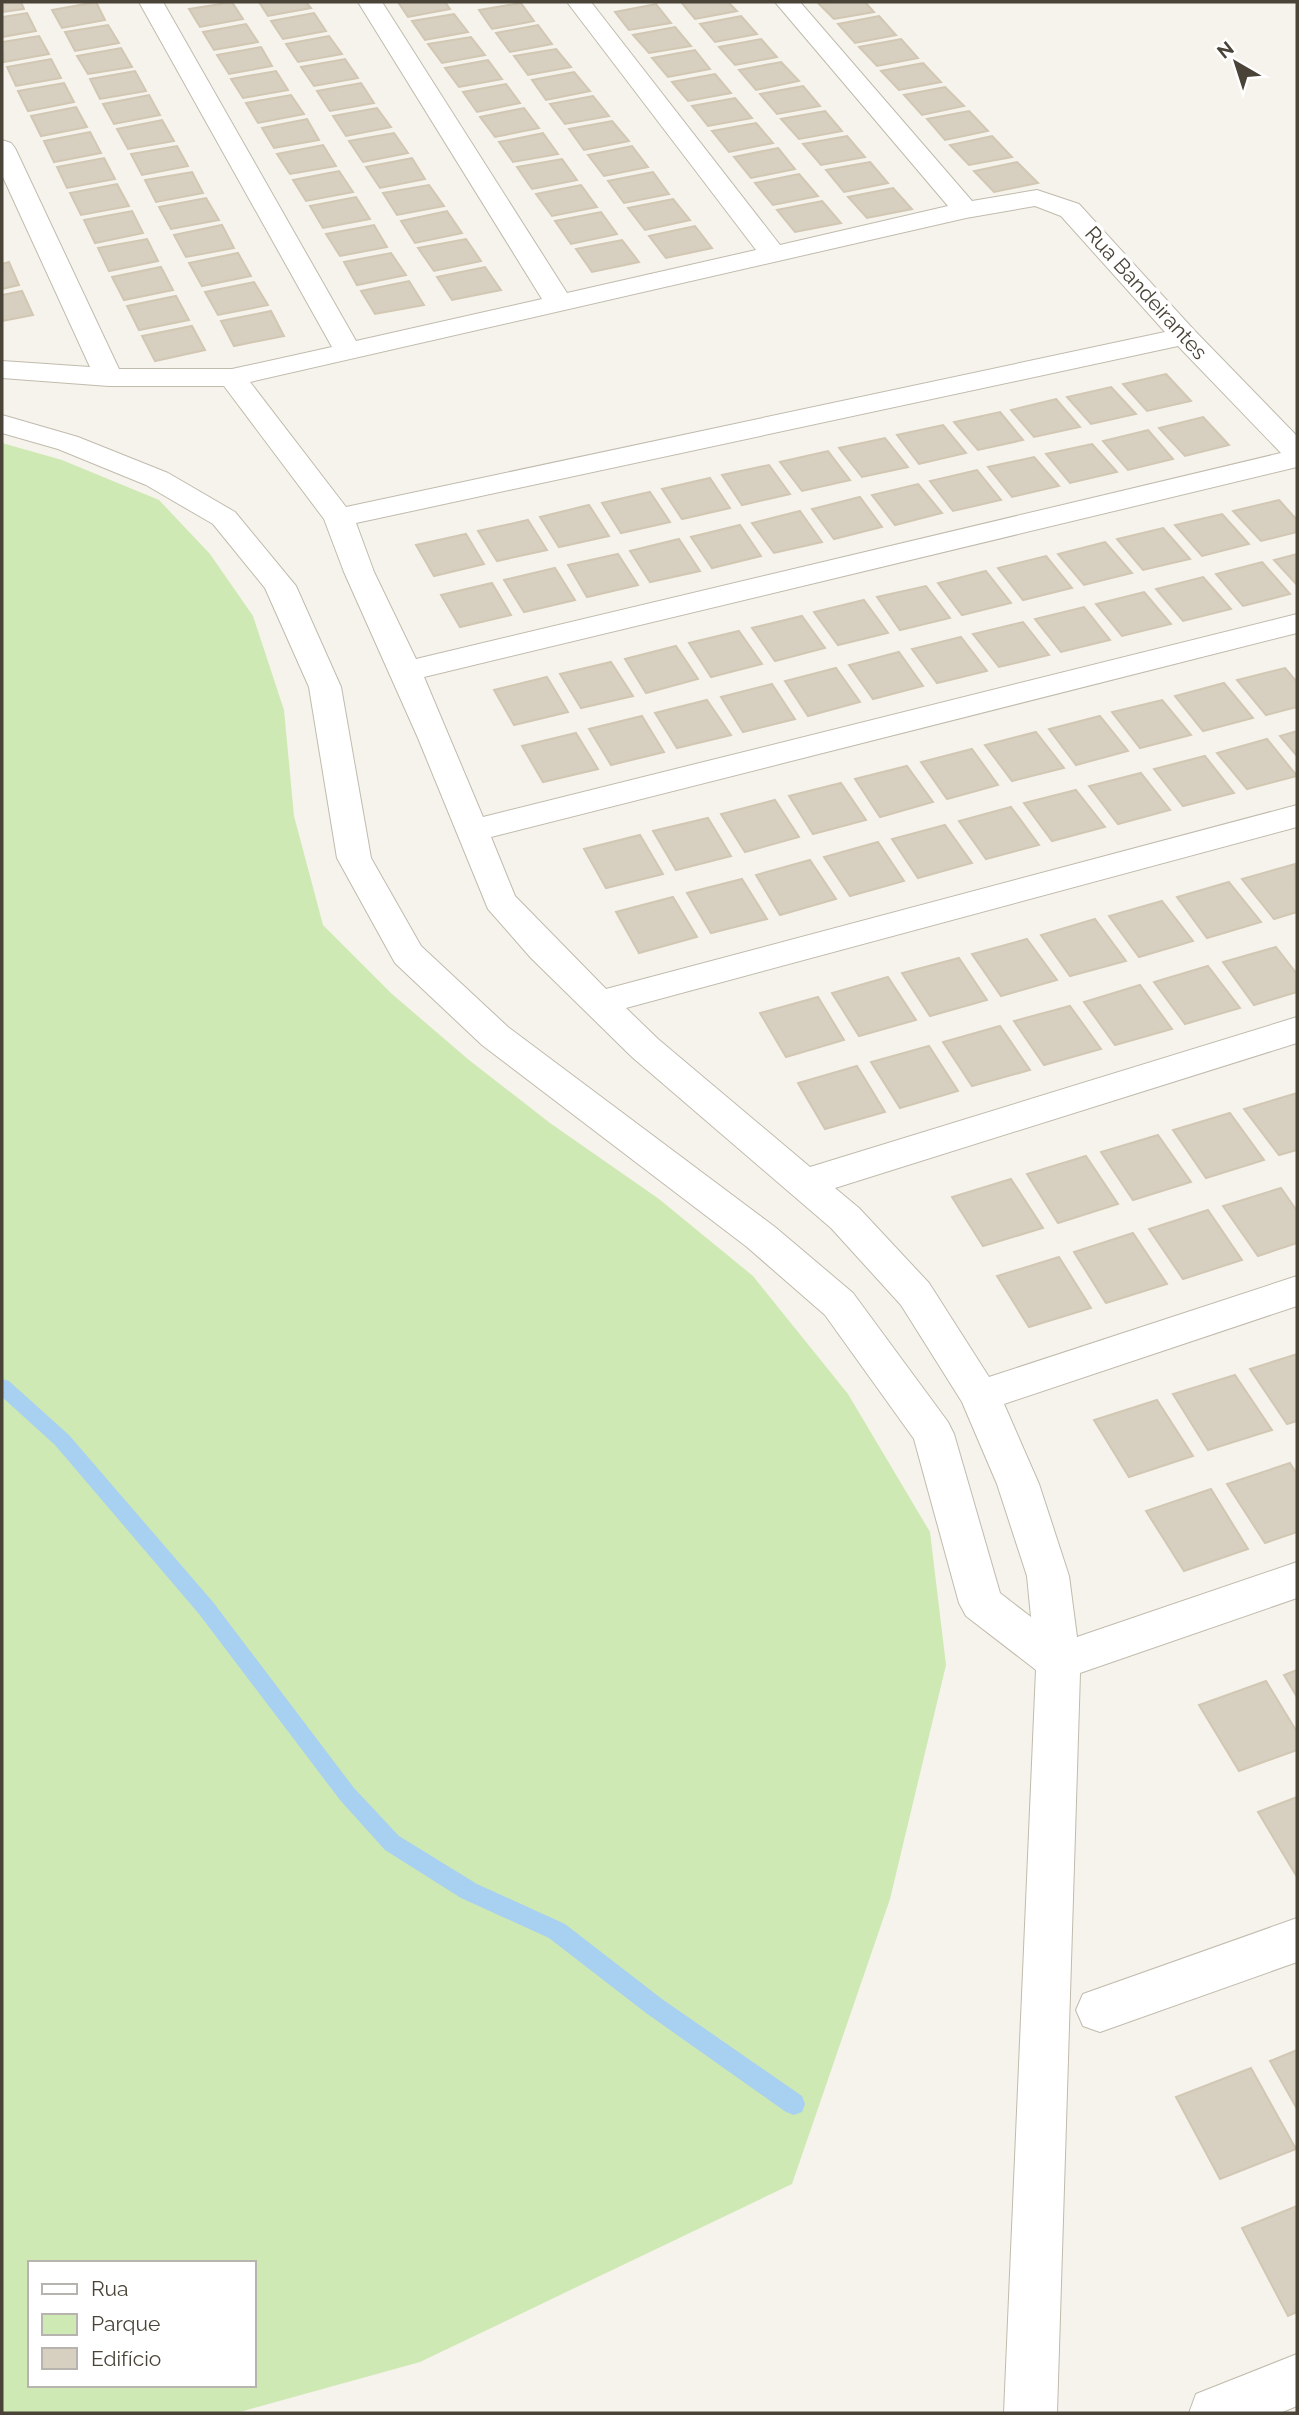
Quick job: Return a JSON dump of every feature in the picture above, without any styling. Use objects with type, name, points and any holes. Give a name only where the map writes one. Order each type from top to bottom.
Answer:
[{"type":"street","points":[[151,2],[348,351]]},
{"type":"street","points":[[370,2],[559,303]]},
{"type":"street","points":[[579,2],[772,254]]},
{"type":"street","points":[[787,2],[966,210]]},
{"type":"street","points":[[2,148],[109,377]]},
{"type":"street","name":"Rua Bandeirantes","points":[[2,370],[109,377],[232,378],[966,210],[1037,198],[1070,210],[1184,336],[1297,453]]},
{"type":"street","points":[[339,518],[1184,336]]},
{"type":"street","points":[[232,378],[339,518],[359,572],[381,616],[500,901],[544,949],[645,1048],[845,1218],[915,1294],[980,1396],[1018,1484],[1048,1576],[1058,1662],[1031,2413]]},
{"type":"street","points":[[2,424],[68,443],[157,478],[224,518],[280,586],[325,687],[354,858],[408,954],[495,1036],[761,1237],[839,1304],[933,1434],[981,1603],[1058,1662]]},
{"type":"street","points":[[404,672],[1297,458]]},
{"type":"street","points":[[473,831],[1297,623]]},
{"type":"street","points":[[600,1003],[1297,816]]},
{"type":"street","points":[[804,1183],[1297,1030]]},
{"type":"street","points":[[980,1396],[1297,1291]]},
{"type":"street","points":[[1058,1662],[1297,1580]]},
{"type":"street","points":[[1100,2010],[1297,1940]]},
{"type":"street","points":[[1215,2413],[1297,2380]]},
{"type":"green space","points":[[2,443],[62,460],[159,500],[210,554],[253,616],[284,710],[294,816],[323,925],[392,994],[469,1060],[550,1123],[659,1199],[753,1276],[848,1394],[930,1532],[946,1665],[890,1899],[792,2184],[420,2362],[236,2413],[2,2413]]},
{"type":"building","points":[[2,2],[21,2],[24,9],[2,12]]},
{"type":"building","points":[[96,2],[105,20],[62,28],[52,10]]},
{"type":"building","points":[[232,2],[243,19],[200,27],[189,9]]},
{"type":"building","points":[[259,2],[306,2],[311,8],[268,16]]},
{"type":"building","points":[[398,2],[445,2],[450,9],[408,17]]},
{"type":"building","points":[[681,2],[728,2],[737,11],[695,19]]},
{"type":"building","points":[[817,2],[865,2],[874,12],[834,19]]},
{"type":"building","points":[[521,3],[534,21],[492,29],[479,10]]},
{"type":"building","points":[[656,4],[671,23],[629,30],[615,12]]},
{"type":"building","points":[[27,13],[36,31],[2,37],[2,17]]},
{"type":"building","points":[[314,13],[326,31],[283,39],[271,21]]},
{"type":"building","points":[[454,14],[468,32],[425,40],[412,21]]},
{"type":"building","points":[[741,16],[757,34],[715,42],[700,24]]},
{"type":"building","points":[[879,16],[896,35],[855,43],[838,24]]},
{"type":"building","points":[[246,24],[258,42],[214,50],[203,32]]},
{"type":"building","points":[[108,25],[119,43],[75,51],[65,32]]},
{"type":"building","points":[[538,25],[552,44],[510,52],[496,33]]},
{"type":"building","points":[[675,27],[691,46],[649,53],[633,35]]},
{"type":"building","points":[[39,36],[49,54],[4,62],[2,42]]},
{"type":"building","points":[[329,36],[342,54],[298,62],[286,44]]},
{"type":"building","points":[[471,37],[485,55],[442,63],[428,44]]},
{"type":"building","points":[[761,39],[777,57],[735,65],[719,47]]},
{"type":"building","points":[[901,39],[918,58],[877,66],[859,47]]},
{"type":"building","points":[[261,47],[272,66],[229,74],[217,55]]},
{"type":"building","points":[[121,48],[132,67],[88,74],[77,56]]},
{"type":"building","points":[[556,49],[571,67],[528,75],[514,56]]},
{"type":"building","points":[[695,50],[710,69],[668,77],[652,58]]},
{"type":"building","points":[[51,59],[61,78],[16,86],[7,67]]},
{"type":"building","points":[[345,59],[358,78],[314,86],[301,67]]},
{"type":"building","points":[[488,60],[502,79],[459,87],[445,68]]},
{"type":"building","points":[[781,62],[799,81],[756,90],[739,70]]},
{"type":"building","points":[[923,63],[941,82],[899,90],[881,71]]},
{"type":"building","points":[[135,71],[146,91],[100,99],[90,79]]},
{"type":"building","points":[[276,71],[288,90],[243,98],[231,79]]},
{"type":"building","points":[[574,72],[590,91],[546,100],[532,80]]},
{"type":"building","points":[[715,74],[731,93],[688,101],[672,82]]},
{"type":"building","points":[[64,83],[74,102],[28,111],[18,91]]},
{"type":"building","points":[[361,83],[374,103],[330,111],[317,91]]},
{"type":"building","points":[[506,84],[520,103],[477,112],[463,92]]},
{"type":"building","points":[[803,86],[820,106],[777,114],[760,94]]},
{"type":"building","points":[[945,87],[964,106],[922,115],[904,95]]},
{"type":"building","points":[[149,95],[160,115],[114,124],[103,104]]},
{"type":"building","points":[[291,95],[304,114],[258,123],[246,103]]},
{"type":"building","points":[[593,96],[609,116],[565,124],[550,104]]},
{"type":"building","points":[[735,98],[752,118],[708,126],[692,106]]},
{"type":"building","points":[[76,107],[87,127],[41,136],[31,116]]},
{"type":"building","points":[[377,108],[391,127],[346,136],[333,116]]},
{"type":"building","points":[[524,108],[539,128],[495,137],[480,117]]},
{"type":"building","points":[[825,111],[842,131],[799,139],[781,119]]},
{"type":"building","points":[[969,111],[988,131],[945,140],[927,119]]},
{"type":"building","points":[[307,119],[319,140],[274,148],[262,128]]},
{"type":"building","points":[[162,120],[174,141],[128,149],[117,129]]},
{"type":"building","points":[[612,121],[629,141],[584,150],[569,129]]},
{"type":"building","points":[[756,123],[773,143],[729,152],[712,131]]},
{"type":"building","points":[[90,132],[101,153],[54,162],[44,141]]},
{"type":"building","points":[[394,133],[408,153],[363,162],[349,141]]},
{"type":"building","points":[[543,133],[558,154],[513,162],[499,142]]},
{"type":"building","points":[[847,136],[865,157],[821,165],[803,144]]},
{"type":"building","points":[[992,136],[1012,157],[969,165],[950,145]]},
{"type":"building","points":[[323,145],[336,166],[290,174],[277,154]]},
{"type":"building","points":[[177,146],[188,166],[142,175],[131,154]]},
{"type":"building","points":[[632,146],[648,167],[604,176],[588,155]]},
{"type":"building","points":[[778,148],[795,169],[751,178],[734,157]]},
{"type":"building","points":[[104,158],[115,179],[67,188],[57,167]]},
{"type":"building","points":[[412,158],[425,179],[380,188],[366,167]]},
{"type":"building","points":[[562,159],[577,180],[532,189],[517,167]]},
{"type":"building","points":[[870,162],[888,183],[844,192],[826,170]]},
{"type":"building","points":[[1017,162],[1038,183],[994,192],[974,171]]},
{"type":"building","points":[[339,171],[353,192],[306,201],[293,180]]},
{"type":"building","points":[[192,172],[203,193],[156,202],[145,180]]},
{"type":"building","points":[[653,172],[669,194],[624,203],[608,181]]},
{"type":"building","points":[[799,174],[818,196],[773,205],[755,183]]},
{"type":"building","points":[[117,184],[129,206],[81,215],[70,193]]},
{"type":"building","points":[[429,185],[444,206],[397,215],[383,193]]},
{"type":"building","points":[[581,185],[597,207],[552,216],[536,194]]},
{"type":"building","points":[[893,188],[912,209],[867,218],[848,197]]},
{"type":"building","points":[[356,197],[370,219],[323,228],[310,206]]},
{"type":"building","points":[[206,198],[219,220],[171,229],[159,207]]},
{"type":"building","points":[[673,199],[690,220],[645,230],[628,208]]},
{"type":"building","points":[[822,201],[841,223],[795,232],[777,210]]},
{"type":"building","points":[[132,211],[143,233],[95,243],[84,220]]},
{"type":"building","points":[[447,211],[462,233],[415,243],[401,221]]},
{"type":"building","points":[[601,212],[617,234],[571,244],[555,221]]},
{"type":"building","points":[[222,225],[234,248],[186,257],[174,235]]},
{"type":"building","points":[[374,225],[387,247],[340,256],[326,234]]},
{"type":"building","points":[[695,226],[712,248],[666,258],[649,236]]},
{"type":"building","points":[[147,239],[158,261],[109,271],[98,248]]},
{"type":"building","points":[[466,239],[481,261],[434,271],[418,248]]},
{"type":"building","points":[[622,240],[639,262],[592,272],[576,249]]},
{"type":"building","points":[[238,253],[251,276],[202,286],[189,263]]},
{"type":"building","points":[[391,253],[406,275],[357,285],[344,262]]},
{"type":"building","points":[[9,262],[19,285],[2,289],[2,264]]},
{"type":"building","points":[[161,267],[173,290],[124,300],[112,277]]},
{"type":"building","points":[[485,267],[501,290],[452,300],[437,277]]},
{"type":"building","points":[[409,281],[424,305],[375,314],[361,291]]},
{"type":"building","points":[[254,282],[268,305],[218,315],[205,292]]},
{"type":"building","points":[[22,291],[33,315],[2,321],[2,295]]},
{"type":"building","points":[[176,296],[189,320],[139,330],[127,306]]},
{"type":"building","points":[[271,311],[284,336],[234,346],[221,321]]},
{"type":"building","points":[[192,326],[205,350],[155,361],[142,336]]},
{"type":"building","points":[[1166,374],[1191,401],[1147,411],[1123,384]]},
{"type":"building","points":[[1111,387],[1136,414],[1091,424],[1067,397]]},
{"type":"building","points":[[1056,399],[1080,427],[1034,437],[1011,410]]},
{"type":"building","points":[[1000,412],[1023,440],[978,450],[954,422]]},
{"type":"building","points":[[1203,417],[1229,445],[1185,456],[1159,428]]},
{"type":"building","points":[[943,425],[966,453],[919,464],[897,435]]},
{"type":"building","points":[[1148,430],[1173,459],[1128,470],[1103,441]]},
{"type":"building","points":[[885,438],[908,467],[862,477],[839,448]]},
{"type":"building","points":[[1092,444],[1117,472],[1070,483],[1046,454]]},
{"type":"building","points":[[828,451],[850,480],[802,491],[780,462]]},
{"type":"building","points":[[1034,457],[1059,486],[1012,497],[988,467]]},
{"type":"building","points":[[769,465],[790,494],[742,505],[722,475]]},
{"type":"building","points":[[977,470],[1001,500],[953,511],[930,481]]},
{"type":"building","points":[[710,478],[730,508],[682,519],[662,489]]},
{"type":"building","points":[[918,484],[942,513],[895,525],[872,495]]},
{"type":"building","points":[[650,492],[670,522],[621,533],[602,503]]},
{"type":"building","points":[[860,497],[882,527],[834,539],[812,509]]},
{"type":"building","points":[[1279,500],[1297,520],[1297,532],[1261,541],[1233,511]]},
{"type":"building","points":[[589,505],[609,536],[559,547],[540,517]]},
{"type":"building","points":[[800,511],[822,542],[774,553],[752,523]]},
{"type":"building","points":[[1222,514],[1249,544],[1202,556],[1175,525]]},
{"type":"building","points":[[528,520],[547,550],[497,561],[478,531]]},
{"type":"building","points":[[740,525],[761,556],[712,568],[691,537]]},
{"type":"building","points":[[1163,528],[1190,559],[1143,570],[1117,539]]},
{"type":"building","points":[[466,534],[484,564],[434,576],[416,545]]},
{"type":"building","points":[[679,539],[700,571],[650,582],[630,551]]},
{"type":"building","points":[[1105,542],[1132,573],[1084,585],[1058,554]]},
{"type":"building","points":[[618,554],[638,585],[587,597],[568,565]]},
{"type":"building","points":[[1297,554],[1297,585],[1274,560]]},
{"type":"building","points":[[1046,556],[1072,588],[1023,600],[998,568]]},
{"type":"building","points":[[1262,562],[1290,594],[1243,606],[1216,574]]},
{"type":"building","points":[[555,568],[575,600],[524,612],[504,580]]},
{"type":"building","points":[[986,571],[1011,603],[962,615],[938,583]]},
{"type":"building","points":[[1203,577],[1231,609],[1183,621],[1156,589]]},
{"type":"building","points":[[492,583],[511,615],[460,627],[441,595]]},
{"type":"building","points":[[926,586],[950,618],[900,630],[877,597]]},
{"type":"building","points":[[1144,592],[1171,624],[1122,636],[1096,604]]},
{"type":"building","points":[[864,600],[888,633],[838,645],[814,612]]},
{"type":"building","points":[[1084,607],[1110,640],[1061,652],[1035,619]]},
{"type":"building","points":[[802,616],[825,648],[775,661],[752,628]]},
{"type":"building","points":[[1023,622],[1049,655],[999,667],[973,634]]},
{"type":"building","points":[[739,631],[762,664],[711,677],[689,643]]},
{"type":"building","points":[[961,637],[987,671],[937,683],[912,649]]},
{"type":"building","points":[[676,646],[698,679],[646,693],[625,659]]},
{"type":"building","points":[[899,652],[923,686],[873,699],[849,665]]},
{"type":"building","points":[[611,662],[633,696],[581,708],[560,674]]},
{"type":"building","points":[[836,668],[860,702],[808,716],[785,681]]},
{"type":"building","points":[[1285,668],[1297,682],[1297,707],[1266,715],[1237,680]]},
{"type":"building","points":[[547,677],[568,712],[514,725],[494,690]]},
{"type":"building","points":[[1224,683],[1253,718],[1203,731],[1175,696]]},
{"type":"building","points":[[772,684],[795,719],[743,732],[721,697]]},
{"type":"building","points":[[707,700],[731,735],[677,748],[655,713]]},
{"type":"building","points":[[1162,700],[1191,735],[1140,748],[1112,712]]},
{"type":"building","points":[[642,716],[664,752],[611,765],[589,729]]},
{"type":"building","points":[[1100,716],[1128,751],[1076,765],[1049,729]]},
{"type":"building","points":[[1297,731],[1297,756],[1280,736]]},
{"type":"building","points":[[1036,732],[1064,768],[1012,781],[985,745]]},
{"type":"building","points":[[576,733],[598,769],[543,782],[522,746]]},
{"type":"building","points":[[1267,739],[1297,776],[1247,789],[1217,753]]},
{"type":"building","points":[[972,749],[998,785],[947,799],[921,762]]},
{"type":"building","points":[[1205,756],[1234,793],[1183,806],[1154,769]]},
{"type":"building","points":[[907,766],[933,802],[880,817],[855,779]]},
{"type":"building","points":[[1141,773],[1170,810],[1118,824],[1089,786]]},
{"type":"building","points":[[841,783],[866,820],[813,834],[789,796]]},
{"type":"building","points":[[1076,790],[1105,827],[1052,841],[1024,803]]},
{"type":"building","points":[[775,800],[799,837],[745,852],[721,814]]},
{"type":"building","points":[[1011,807],[1039,845],[986,859],[959,821]]},
{"type":"building","points":[[708,818],[731,856],[676,870],[653,831]]},
{"type":"building","points":[[945,825],[972,863],[918,878],[892,839]]},
{"type":"building","points":[[640,835],[663,874],[606,888],[584,849]]},
{"type":"building","points":[[878,842],[904,881],[850,896],[824,857]]},
{"type":"building","points":[[810,860],[836,899],[780,915],[756,875]]},
{"type":"building","points":[[1295,864],[1297,912],[1274,919],[1242,879]]},
{"type":"building","points":[[742,879],[767,919],[711,933],[687,893]]},
{"type":"building","points":[[1229,882],[1261,922],[1207,938],[1177,897]]},
{"type":"building","points":[[673,897],[697,937],[639,953],[616,912]]},
{"type":"building","points":[[1162,901],[1193,941],[1139,957],[1109,916]]},
{"type":"building","points":[[1095,919],[1126,961],[1070,976],[1041,935]]},
{"type":"building","points":[[1027,939],[1057,980],[1001,996],[972,954]]},
{"type":"building","points":[[1276,947],[1297,974],[1297,992],[1254,1005],[1223,962]]},
{"type":"building","points":[[959,958],[987,1000],[930,1016],[902,973]]},
{"type":"building","points":[[1208,966],[1240,1008],[1185,1024],[1154,982]]},
{"type":"building","points":[[888,977],[916,1020],[859,1036],[832,993]]},
{"type":"building","points":[[1140,985],[1172,1029],[1115,1045],[1084,1002]]},
{"type":"building","points":[[818,997],[844,1040],[786,1057],[760,1013]]},
{"type":"building","points":[[1070,1006],[1101,1049],[1044,1065],[1014,1021]]},
{"type":"building","points":[[1000,1026],[1030,1070],[972,1086],[943,1042]]},
{"type":"building","points":[[929,1046],[958,1091],[900,1108],[871,1062]]},
{"type":"building","points":[[857,1066],[885,1112],[825,1129],[798,1083]]},
{"type":"building","points":[[1297,1093],[1297,1150],[1279,1155],[1244,1109]]},
{"type":"building","points":[[1230,1113],[1264,1160],[1206,1178],[1173,1130]]},
{"type":"building","points":[[1158,1135],[1191,1182],[1133,1200],[1101,1152]]},
{"type":"building","points":[[1086,1156],[1118,1204],[1058,1223],[1027,1174]]},
{"type":"building","points":[[1011,1179],[1043,1228],[983,1246],[952,1197]]},
{"type":"building","points":[[1281,1188],[1297,1211],[1297,1243],[1258,1256],[1223,1206]]},
{"type":"building","points":[[1208,1210],[1242,1260],[1183,1279],[1149,1229]]},
{"type":"building","points":[[1133,1233],[1167,1284],[1106,1303],[1074,1252]]},
{"type":"building","points":[[1059,1257],[1091,1308],[1029,1327],[997,1276]]},
{"type":"building","points":[[1297,1354],[1297,1421],[1287,1424],[1250,1369]]},
{"type":"building","points":[[1235,1375],[1272,1430],[1208,1450],[1173,1394]]},
{"type":"building","points":[[1157,1400],[1193,1456],[1129,1477],[1094,1420]]},
{"type":"building","points":[[1290,1463],[1297,1474],[1297,1532],[1265,1543],[1227,1484]]},
{"type":"building","points":[[1211,1489],[1248,1549],[1184,1571],[1146,1511]]},
{"type":"building","points":[[1297,1670],[1297,1697],[1284,1675]]},
{"type":"building","points":[[1266,1681],[1297,1732],[1297,1750],[1239,1771],[1199,1705]]},
{"type":"building","points":[[1297,1797],[1297,1877],[1258,1812]]},
{"type":"building","points":[[1297,2050],[1297,2109],[1270,2061]]},
{"type":"building","points":[[1251,2068],[1296,2149],[1220,2179],[1176,2097]]},
{"type":"building","points":[[1297,2206],[1297,2312],[1288,2316],[1242,2228]]},
{"type":"waterway","points":[[2,1386],[62,1440],[206,1608],[347,1794],[392,1843],[469,1891],[557,1931],[654,2006],[794,2104]]}]
